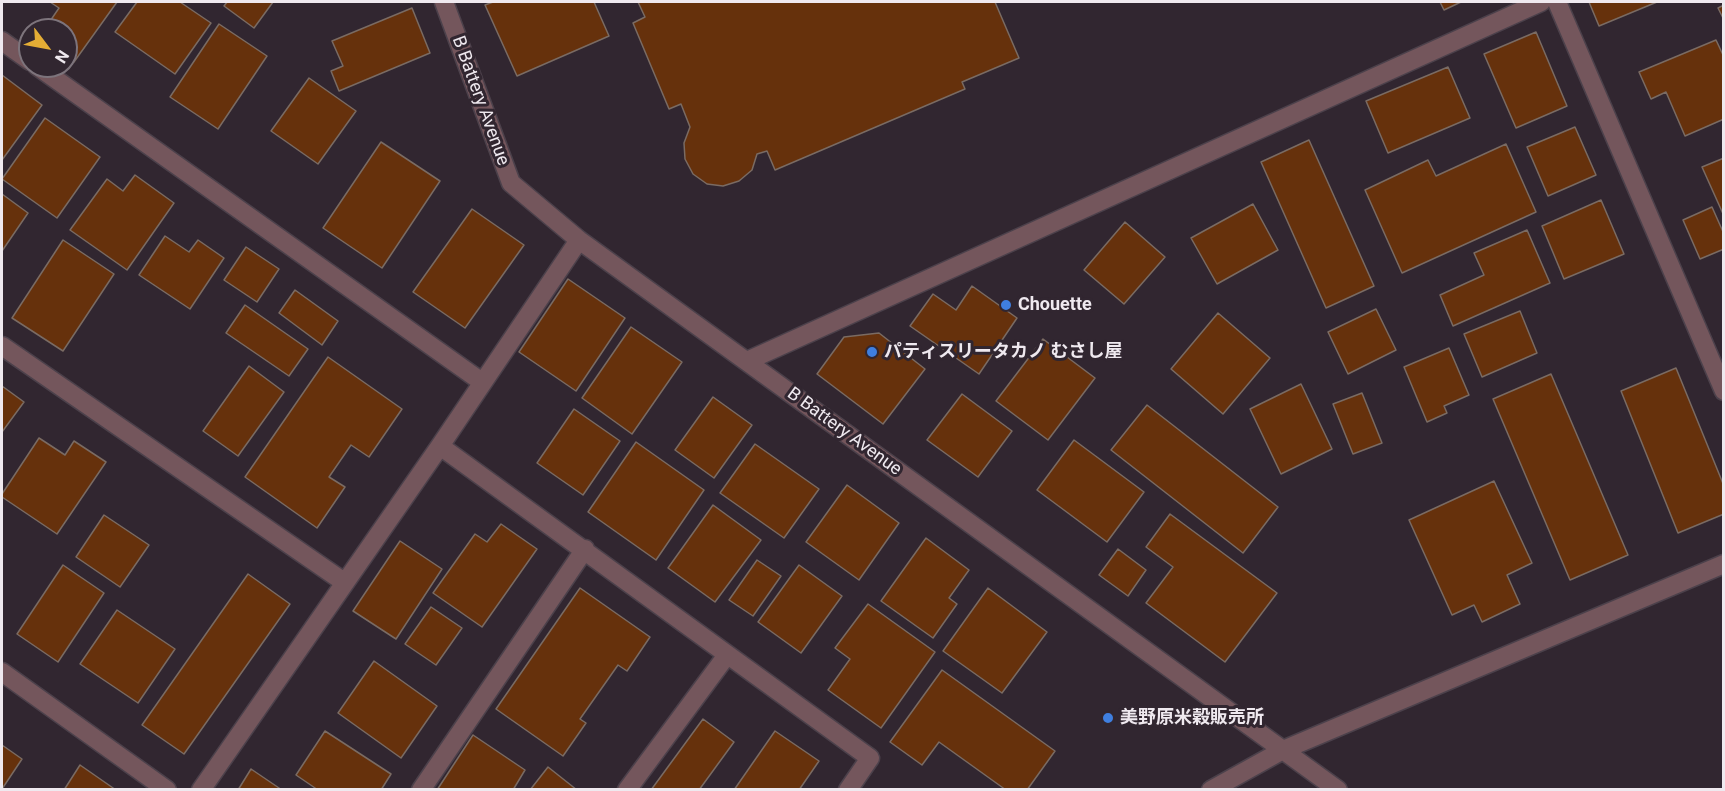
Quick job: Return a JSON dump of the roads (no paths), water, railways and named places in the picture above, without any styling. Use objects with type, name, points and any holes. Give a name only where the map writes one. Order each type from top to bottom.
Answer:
[{"type":"street","name":"B Battery Avenue","points":[[444,2],[511,183],[579,240],[1338,789]]},
{"type":"street","points":[[747,361],[1541,2]]},
{"type":"street","points":[[1557,2],[1724,392]]},
{"type":"street","points":[[2,41],[18,52]]},
{"type":"street","points":[[54,78],[482,382]]},
{"type":"street","points":[[201,789],[440,446],[579,240]]},
{"type":"street","points":[[2,346],[344,582]]},
{"type":"street","points":[[440,446],[870,758],[848,789]]},
{"type":"street","points":[[421,789],[585,549]]},
{"type":"street","points":[[1211,789],[1283,750],[1724,564]]},
{"type":"street","points":[[627,789],[727,655]]},
{"type":"street","points":[[2,672],[167,789]]},
{"type":"place","name":"Chouette","points":[[1006,305]]},
{"type":"place","name":"パティスリータカノ むさし屋","points":[[872,352]]},
{"type":"place","name":"美野原米穀販売所","points":[[1108,718]]}]
